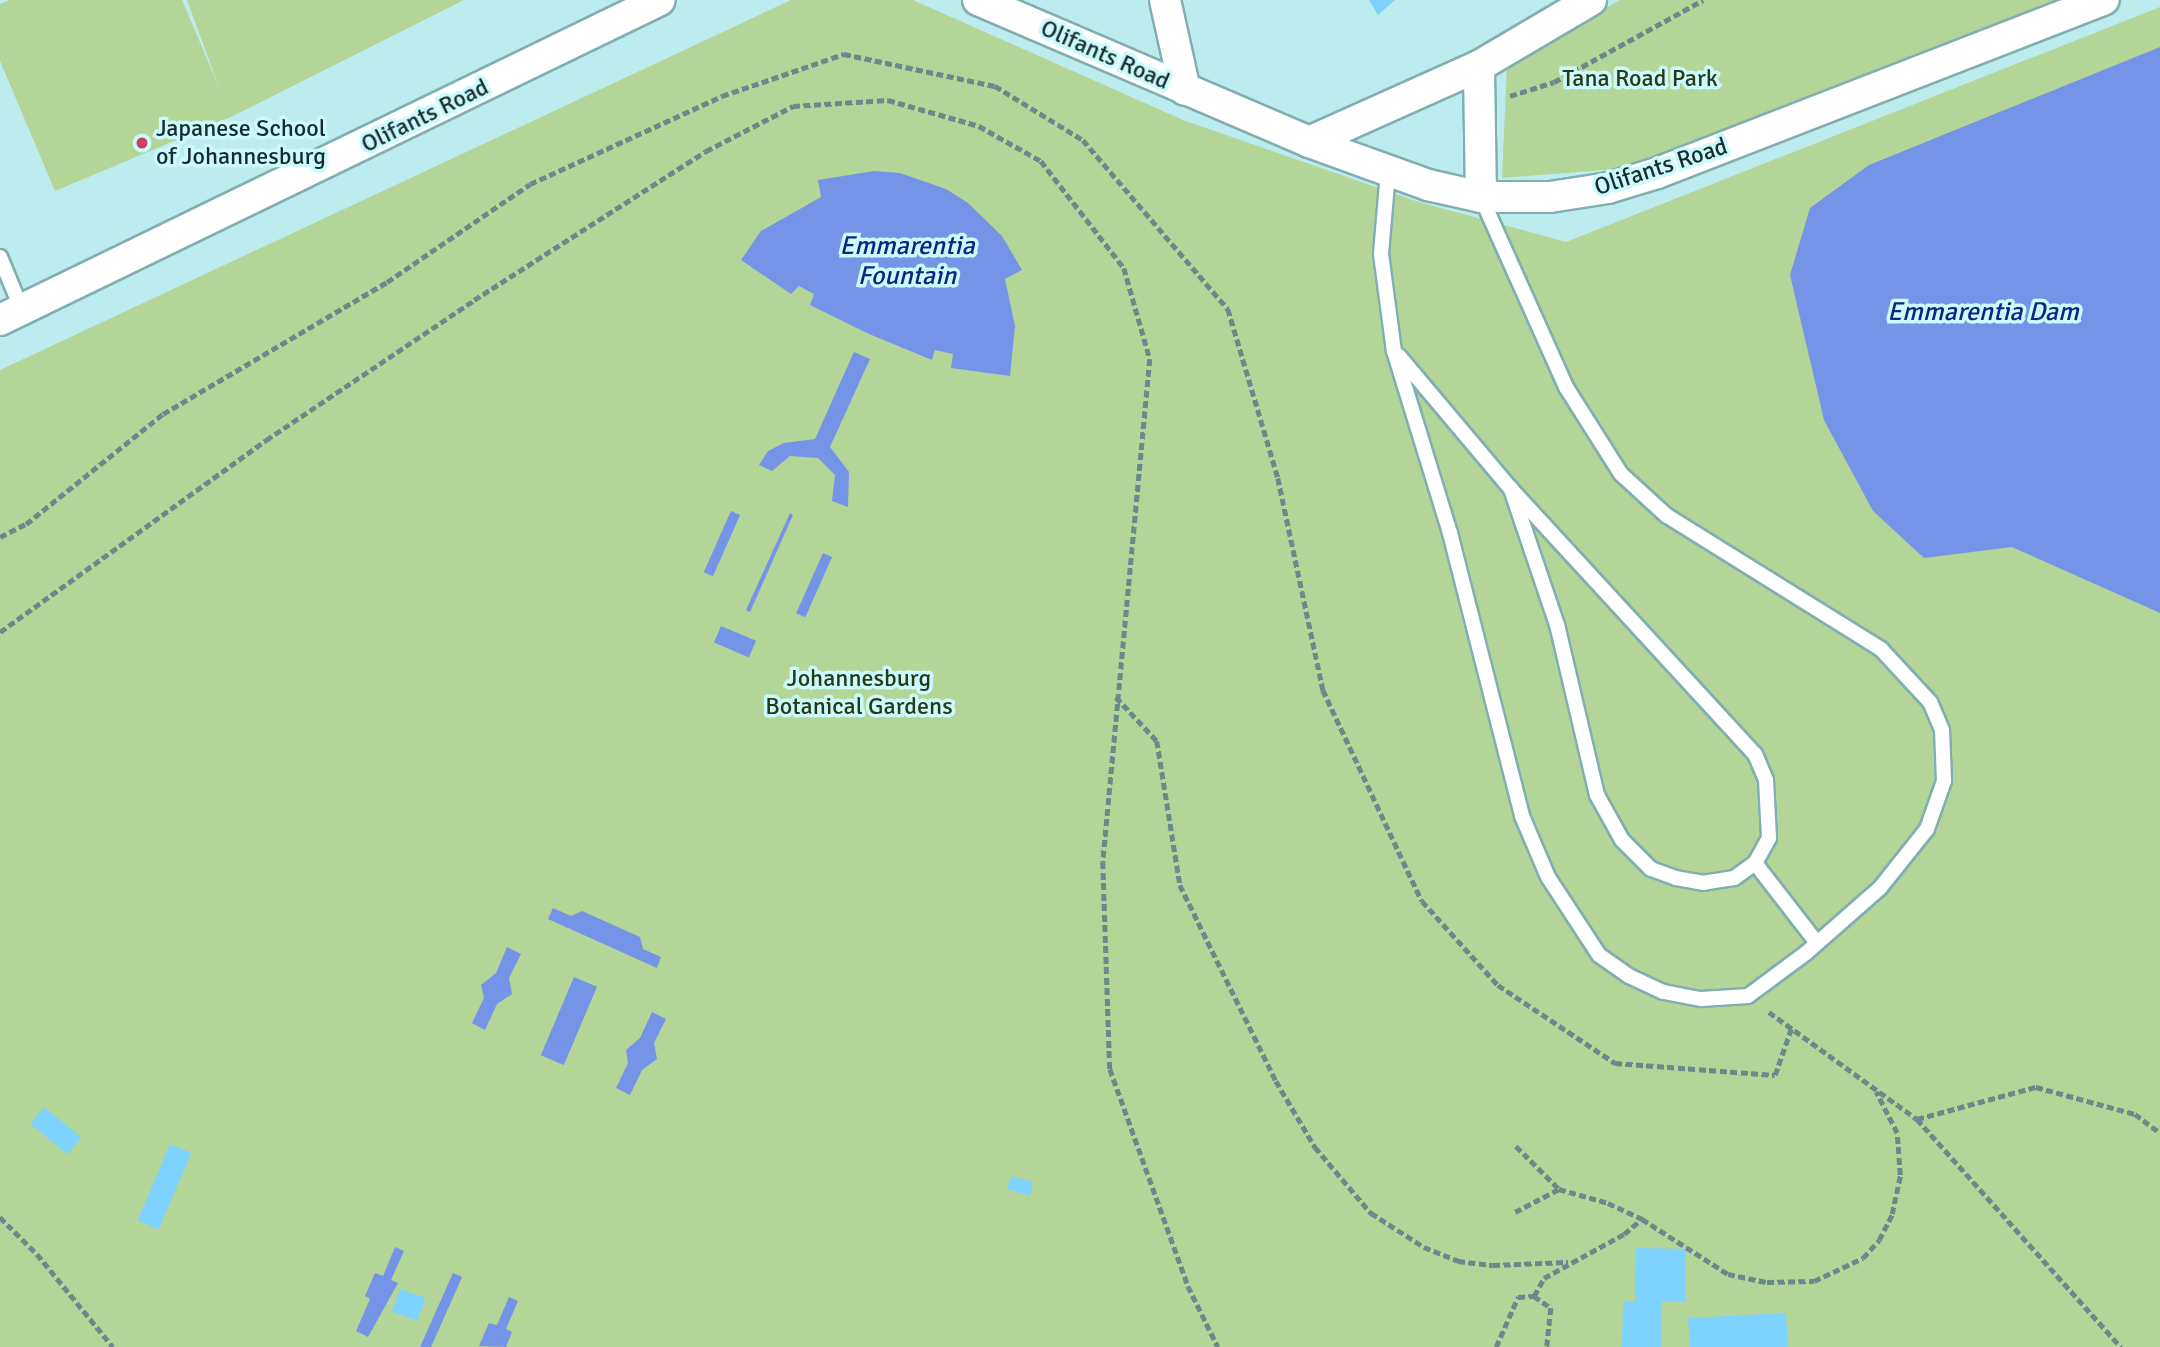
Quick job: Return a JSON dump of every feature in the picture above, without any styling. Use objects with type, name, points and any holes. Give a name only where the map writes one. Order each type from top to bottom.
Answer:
[{"type":"street","name":"Olifants Road","points":[[11,315],[660,0]]},
{"type":"street","name":"Olifants Road","points":[[978,0],[1309,142],[1388,172],[1480,197],[1550,197],[1608,188],[1657,173],[2104,0]]},
{"type":"street","points":[[1165,0],[1185,90]]},
{"type":"street","points":[[1309,142],[1479,66],[1591,0]]},
{"type":"street","points":[[1479,66],[1480,197]]},
{"type":"lane","points":[[1388,172],[1381,254],[1394,351],[1450,533],[1522,816],[1548,877],[1599,956],[1629,976],[1664,992],[1701,999],[1748,996],[1817,943],[1880,888],[1927,829],[1940,799],[1946,762],[1942,730],[1930,702],[1881,649],[1667,516],[1621,474],[1566,387],[1480,197]]},
{"type":"lane","points":[[0,257],[11,315]]},
{"type":"lane","points":[[1394,351],[1511,489],[1755,754],[1766,780],[1769,838],[1755,863],[1734,878],[1695,881],[1651,869],[1622,840],[1597,796],[1558,625],[1511,489]]},
{"type":"lane","points":[[1755,863],[1817,943]]},
{"type":"path","points":[[1480,105],[1554,82],[1703,0]]},
{"type":"path","points":[[0,537],[26,524],[163,414],[387,282],[530,184],[722,96],[844,54],[995,86],[1083,140],[1228,309],[1278,478],[1323,690],[1422,901],[1498,985],[1615,1063],[1774,1075],[1791,1029]]},
{"type":"path","points":[[0,632],[265,440],[706,151],[793,106],[888,100],[979,125],[1041,161],[1124,268],[1150,359],[1115,696],[1103,862],[1110,1069],[1188,1286],[1218,1347]]},
{"type":"path","points":[[1115,696],[1157,741],[1180,885],[1276,1081],[1315,1147],[1371,1213],[1424,1247],[1458,1261],[1493,1265],[1568,1262]]},
{"type":"path","points":[[1748,996],[1876,1092],[1917,1119],[2121,1347]]},
{"type":"path","points":[[1917,1119],[2036,1087],[2135,1114],[2160,1133]]},
{"type":"path","points":[[1516,1146],[1559,1189],[1608,1203],[1642,1219],[1728,1274],[1767,1282],[1814,1281],[1863,1258],[1879,1240],[1892,1214],[1900,1175],[1897,1133],[1876,1092]]},
{"type":"path","points":[[1515,1212],[1559,1189]]},
{"type":"path","points":[[0,1217],[37,1254],[113,1347]]},
{"type":"path","points":[[1534,1296],[1544,1278],[1568,1262],[1624,1234],[1642,1219]]},
{"type":"path","points":[[1496,1347],[1518,1297],[1534,1296],[1551,1308],[1548,1347]]},
{"type":"green space","points":[[10,0],[182,0],[219,87],[187,0],[464,0],[231,117],[55,191],[0,61],[0,4]]},
{"type":"green space","name":"Johannesburg Botanical Gardens","points":[[791,0],[913,0],[1183,120],[1419,202],[1566,242],[2160,7],[2160,1347],[0,1347],[0,370]]},
{"type":"green space","name":"Tana Road Park","points":[[1620,0],[2058,0],[1629,168],[1502,178],[1507,63]]},
{"type":"water","name":"Emmarentia Dam","points":[[2160,47],[2160,613],[2012,547],[1924,558],[1873,511],[1824,420],[1790,275],[1810,208],[1869,165]]},
{"type":"water","name":"Emmarentia Fountain","points":[[874,171],[900,173],[946,189],[968,203],[1002,236],[1022,270],[1005,279],[1015,326],[1010,376],[951,368],[953,354],[935,350],[932,360],[869,334],[810,305],[814,294],[799,286],[791,294],[741,260],[761,231],[821,197],[818,180]]},
{"type":"water","points":[[854,352],[870,359],[830,447],[849,472],[848,507],[832,501],[835,475],[818,458],[790,456],[772,471],[759,465],[768,451],[784,443],[815,439]]},
{"type":"water","points":[[731,511],[740,515],[713,576],[704,572]]},
{"type":"water","points":[[790,513],[793,515],[750,612],[746,610]]},
{"type":"water","points":[[823,553],[832,557],[805,617],[796,613]]},
{"type":"water","points":[[721,626],[756,641],[749,657],[714,643]]},
{"type":"water","points":[[553,908],[571,916],[582,911],[640,937],[643,949],[661,957],[657,968],[548,919]]},
{"type":"water","points":[[507,947],[521,954],[509,978],[512,994],[497,1004],[485,1030],[472,1023],[484,998],[481,985],[496,973]]},
{"type":"water","points":[[574,977],[597,987],[564,1065],[541,1055]]},
{"type":"water","points":[[652,1012],[666,1019],[654,1043],[657,1059],[642,1070],[630,1095],[616,1088],[628,1063],[626,1050],[640,1038]]},
{"type":"water","points":[[395,1247],[404,1251],[391,1280],[398,1283],[368,1337],[356,1331],[370,1299],[365,1296],[375,1273],[383,1276]]},
{"type":"water","points":[[453,1273],[462,1277],[431,1347],[420,1347]]},
{"type":"water","points":[[509,1297],[518,1301],[506,1329],[512,1332],[506,1347],[479,1346],[489,1323],[497,1325]]},
{"type":"building","points":[[1369,0],[1395,0],[1378,15]]},
{"type":"building","points":[[44,1107],[81,1137],[67,1154],[30,1124]]},
{"type":"building","points":[[170,1144],[191,1153],[159,1229],[138,1220]]},
{"type":"building","points":[[1011,1176],[1033,1182],[1030,1195],[1007,1190]]},
{"type":"building","points":[[1636,1248],[1686,1249],[1685,1302],[1662,1301],[1661,1347],[1622,1347],[1623,1301],[1635,1301]]},
{"type":"building","points":[[400,1289],[425,1298],[417,1321],[392,1312]]},
{"type":"building","points":[[1786,1313],[1788,1347],[1690,1347],[1688,1318]]},
{"type":"place","name":"Japanese School of Johannesburg","points":[[142,143]]}]
